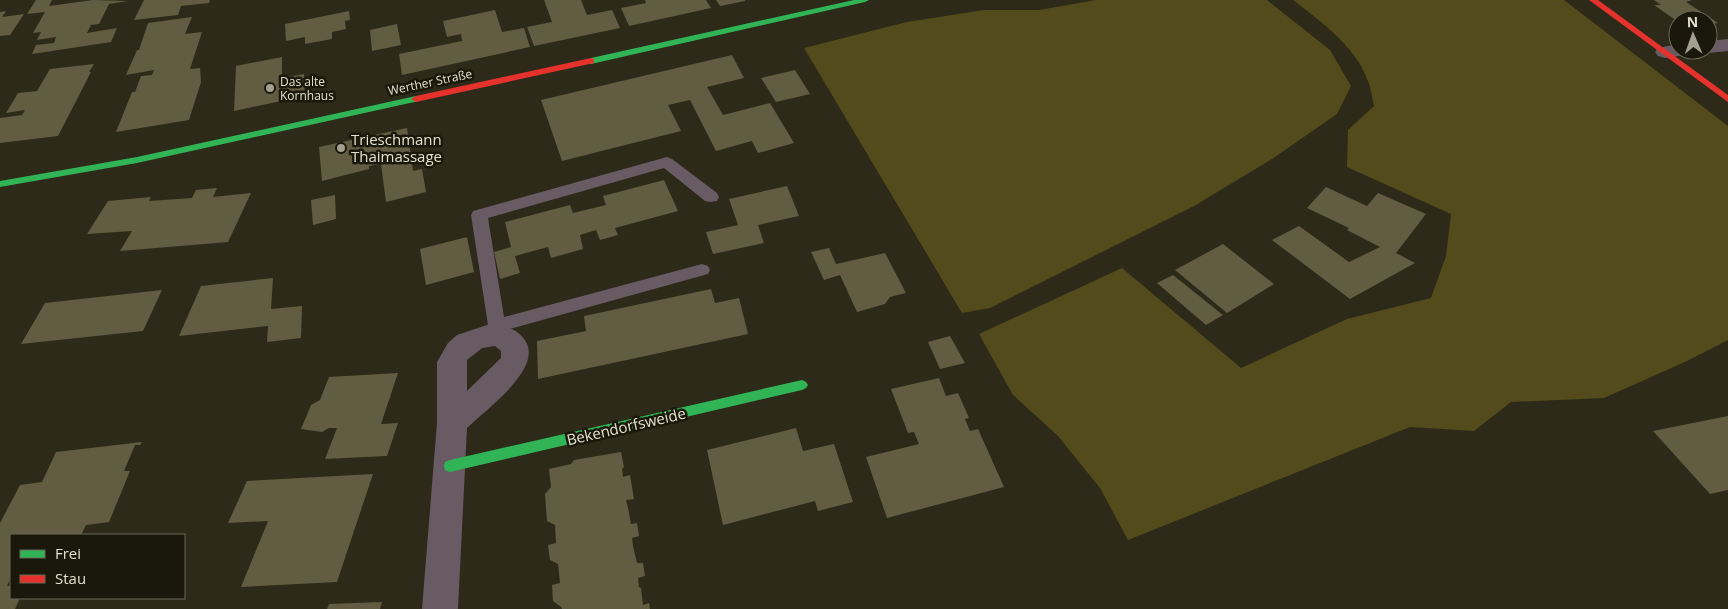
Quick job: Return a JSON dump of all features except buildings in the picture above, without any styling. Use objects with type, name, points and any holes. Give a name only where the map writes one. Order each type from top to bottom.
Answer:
[{"type":"main road","points":[[1593,0],[1668,47]]},
{"type":"main road","name":"Werther Straße","points":[[0,184],[137,160],[852,2]]},
{"type":"main road","points":[[1685,60],[1728,99]]},
{"type":"main road","name":"Bekendorfsweide","points":[[450,466],[802,385]]},
{"type":"street","points":[[440,609],[450,466],[452,362],[455,354],[470,341],[493,330],[508,338],[514,344],[517,351],[512,366],[452,423]]},
{"type":"lane","points":[[702,270],[493,330],[479,215],[667,162],[711,198]]},
{"type":"shaded area","points":[[1096,0],[1267,0],[1330,50],[1351,86],[1337,114],[1272,159],[1194,206],[990,308],[962,313],[804,48],[907,22],[984,10],[1039,10]]},
{"type":"shaded area","points":[[1293,0],[1564,0],[1728,126],[1728,340],[1687,361],[1604,398],[1511,402],[1474,431],[1410,427],[1128,540],[1100,488],[1058,436],[1013,395],[979,334],[1122,268],[1241,368],[1347,319],[1431,298],[1446,256],[1451,214],[1347,167],[1348,130],[1374,106],[1370,85],[1362,67],[1346,45],[1325,25]]},
{"type":"traffic: fast","points":[[591,61],[865,0]]},
{"type":"traffic: fast","points":[[0,184],[137,160],[416,99]]},
{"type":"traffic: fast","points":[[450,466],[802,385]]},
{"type":"traffic: jam","points":[[1593,0],[1728,99]]},
{"type":"traffic: jam","points":[[416,99],[591,61]]},
{"type":"place","name":"Das alte Kornhaus","points":[[270,88]]},
{"type":"place","name":"Trieschmann Thaimassage","points":[[341,148]]}]
